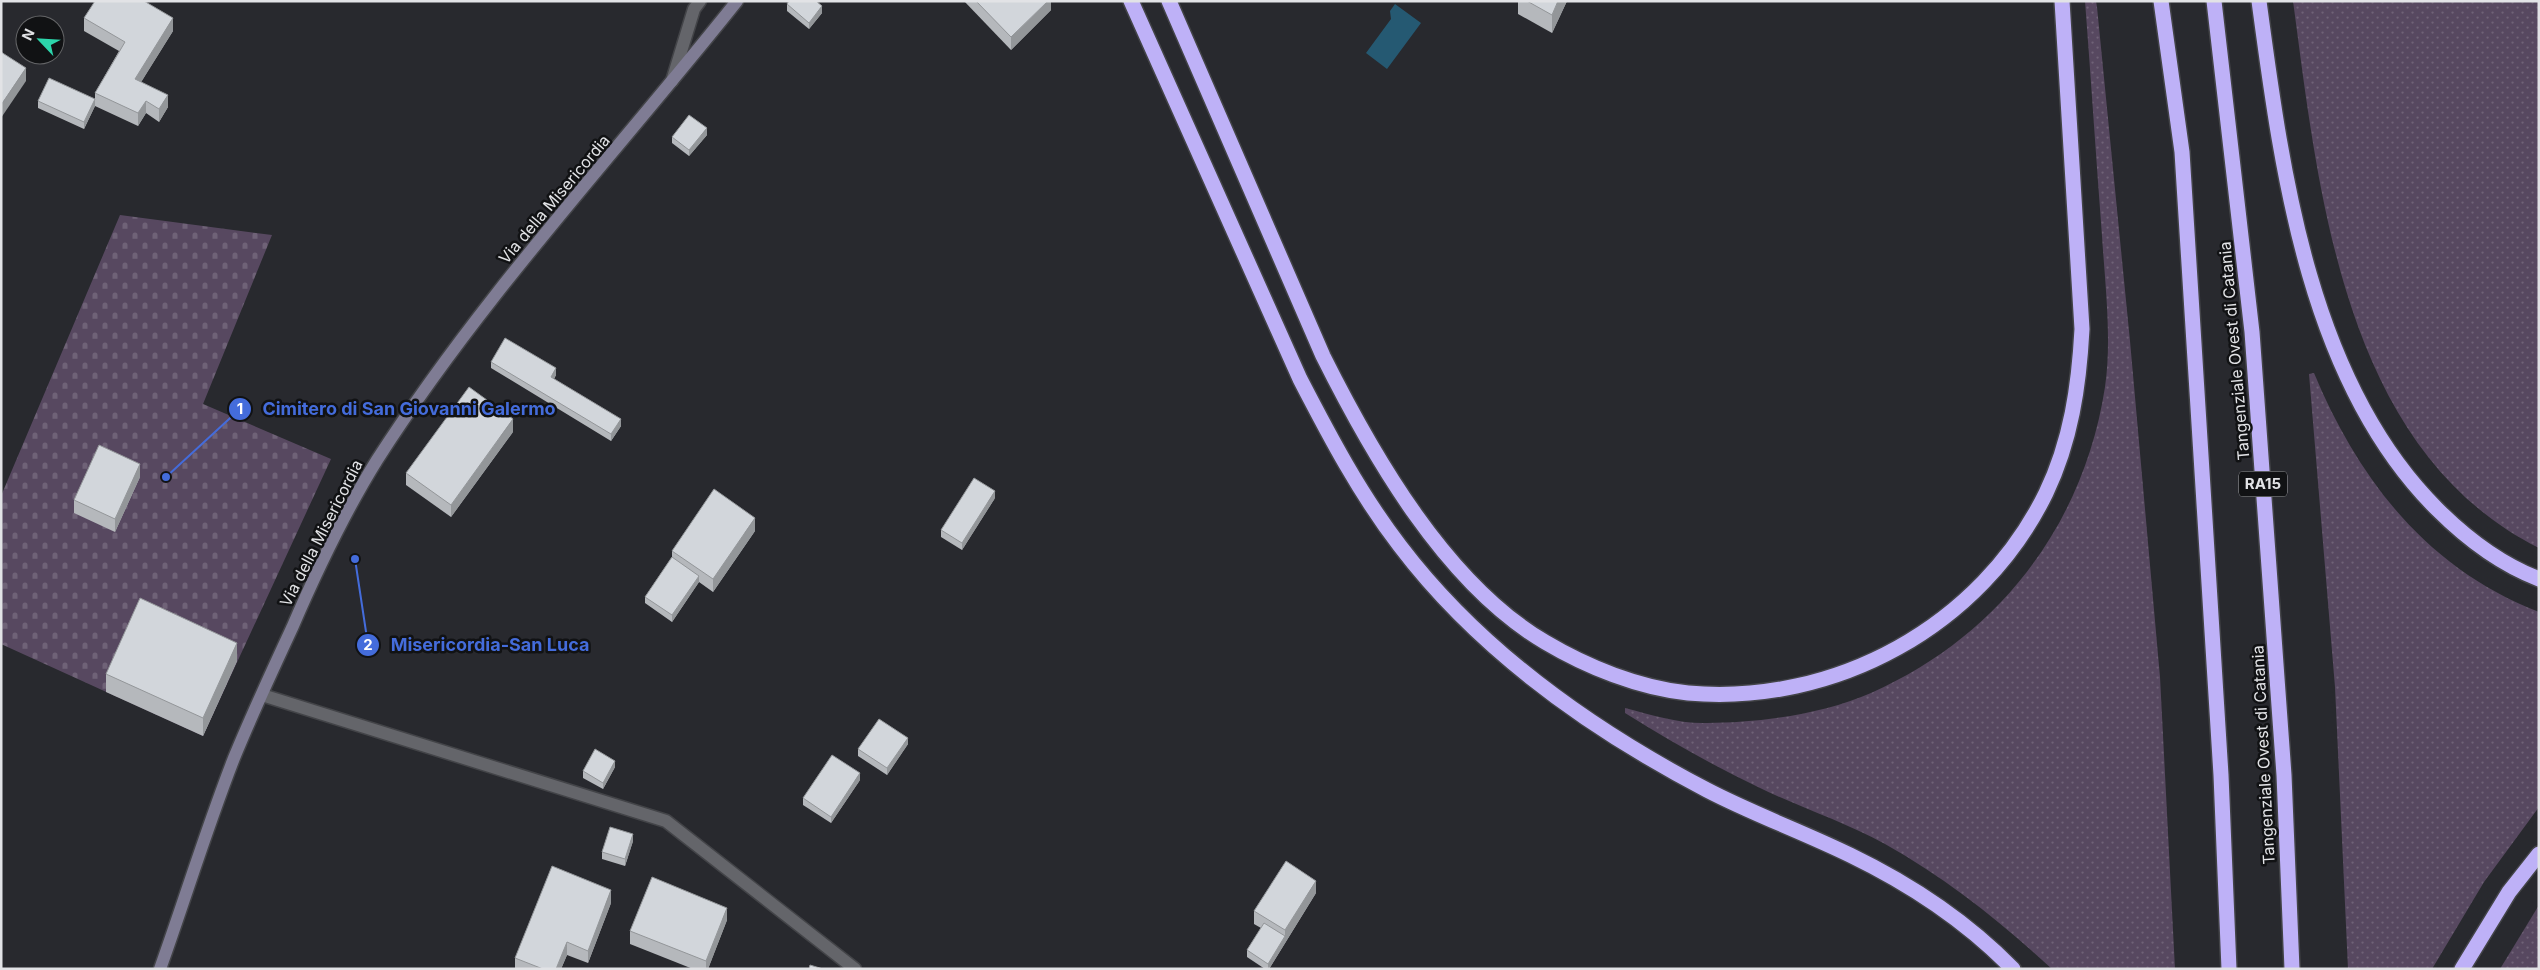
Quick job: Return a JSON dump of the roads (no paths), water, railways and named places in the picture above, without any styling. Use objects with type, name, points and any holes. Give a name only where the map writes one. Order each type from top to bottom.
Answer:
[{"type":"highway","points":[[1131,1],[1300,379],[1328,435],[1359,489],[1401,548],[1452,606],[1490,643],[1587,718],[1708,791],[1851,855],[1908,886],[1958,922],[2013,969]]},
{"type":"highway","points":[[1169,1],[1319,347],[1346,401],[1374,454],[1446,553],[1481,594],[1544,642],[1617,676],[1649,685],[1686,692],[1725,694],[1766,692],[1838,675],[1878,659],[1915,640],[1959,607],[1993,571],[2020,537],[2046,494],[2062,454],[2073,414],[2080,368],[2082,329],[2062,1]]},
{"type":"highway","points":[[2161,1],[2182,152],[2221,775],[2229,969]]},
{"type":"highway","name":"Tangenziale Ovest di Catania","points":[[2214,1],[2252,332],[2284,775],[2292,969]]},
{"type":"highway","points":[[2258,1],[2287,179],[2310,278],[2323,321],[2359,404],[2395,461],[2418,491],[2451,523],[2485,550],[2539,579]]},
{"type":"highway","points":[[2462,969],[2509,892],[2539,854]]},
{"type":"main road","name":"Via della Misericordia","points":[[160,969],[234,759],[313,580],[352,503],[403,421],[449,358],[538,242],[670,85],[737,1]]},
{"type":"street","points":[[670,85],[694,8],[700,1]]},
{"type":"street","points":[[262,695],[666,821],[855,969]]},
{"type":"water","points":[[1395,4],[1421,23],[1387,69],[1366,53],[1391,19],[1390,11]]},
{"type":"place","name":"Cimitero di San Giovanni Galermo","points":[[166,477]]},
{"type":"place","name":"Misericordia-San Luca","points":[[355,559]]}]
